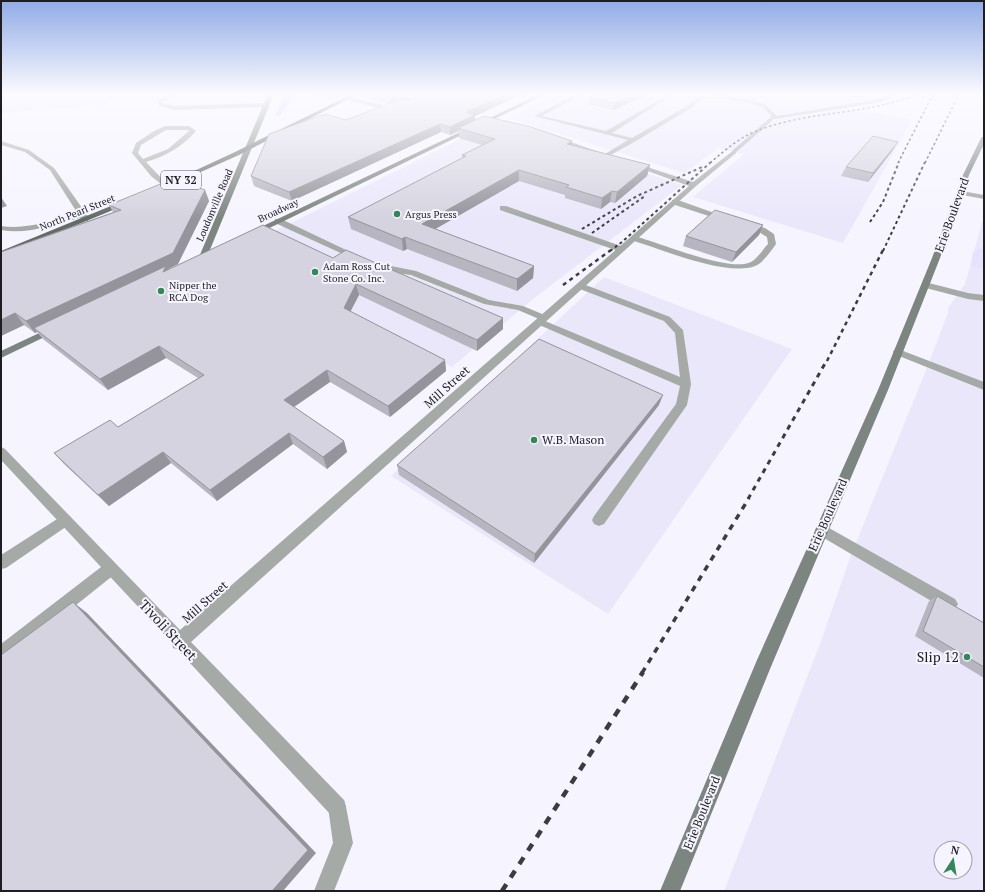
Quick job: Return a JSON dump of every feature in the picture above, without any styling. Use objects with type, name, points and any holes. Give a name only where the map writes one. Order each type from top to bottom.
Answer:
[{"type":"main road","name":"NY 32","points":[[163,187],[209,168],[275,136]]},
{"type":"main road","name":"North Pearl Street","points":[[1,254],[84,217],[131,200]]},
{"type":"street","points":[[151,136],[138,144],[135,153],[163,187]]},
{"type":"street","points":[[142,161],[166,153],[181,144],[189,136]]},
{"type":"street","name":"Loudonville Road","points":[[217,250],[200,258],[254,136]]},
{"type":"street","name":"Broadway","points":[[244,237],[461,136]]},
{"type":"street","points":[[615,136],[634,140]]},
{"type":"street","points":[[550,137],[610,156],[641,136]]},
{"type":"street","name":"Mill Street","points":[[179,642],[621,249],[752,136]]},
{"type":"street","name":"Erie Boulevard","points":[[670,891],[763,666],[898,352],[960,192],[984,138]]},
{"type":"street","points":[[1,143],[26,151],[52,169],[84,217],[8,230],[1,228]]},
{"type":"street","points":[[625,161],[694,185]]},
{"type":"street","points":[[960,192],[984,197]]},
{"type":"street","points":[[634,238],[720,265],[738,268],[752,264],[772,244],[771,236],[762,230],[675,202]]},
{"type":"street","points":[[503,208],[621,249]]},
{"type":"street","points":[[278,221],[381,268],[413,273],[486,302],[520,308],[542,320],[686,384]]},
{"type":"street","points":[[925,284],[968,296],[984,298]]},
{"type":"street","points":[[580,286],[667,319],[680,332],[686,384],[682,405],[599,520]]},
{"type":"street","points":[[1,355],[64,324]]},
{"type":"street","points":[[898,352],[984,386]]},
{"type":"street","name":"Tivoli Street","points":[[1,452],[179,642],[337,807],[343,843],[324,891]]},
{"type":"street","points":[[1,563],[65,520]]},
{"type":"street","points":[[822,530],[954,606]]},
{"type":"street","points":[[1,654],[110,569]]},
{"type":"shaded area","points":[[467,136],[531,136],[682,185],[532,300],[452,367],[226,255]]},
{"type":"shaded area","points":[[564,136],[903,136],[843,243],[693,197],[744,154],[719,148],[684,173]]},
{"type":"shaded area","points":[[983,219],[984,891],[724,891],[821,641],[851,555],[926,370],[948,313],[948,308],[965,284]]},
{"type":"shaded area","points":[[984,246],[984,270],[971,266],[973,252]]},
{"type":"shaded area","name":"W.B. Mason","points":[[604,277],[792,349],[608,614],[391,476]]},
{"type":"building","points":[[268,136],[414,136],[289,192],[251,176]]},
{"type":"building","points":[[484,136],[556,136],[572,141],[567,144],[650,165],[617,192],[612,191],[602,198],[566,187],[569,185],[519,170],[422,224],[534,266],[517,279],[405,237],[402,239],[348,217],[466,156],[462,155],[495,139]]},
{"type":"building","points":[[873,136],[898,142],[873,173],[846,167]]},
{"type":"building","points":[[175,178],[205,190],[173,253],[26,321],[15,313],[1,320],[1,252],[121,210],[109,205]]},
{"type":"building","points":[[715,210],[763,225],[736,252],[686,236]]},
{"type":"building","points":[[263,225],[333,258],[346,250],[503,318],[477,340],[356,284],[344,308],[445,360],[388,406],[327,370],[284,400],[344,441],[323,457],[289,433],[210,490],[163,452],[98,495],[54,453],[110,420],[118,427],[204,375],[159,346],[100,379],[34,328],[166,266],[163,272]]},
{"type":"building","name":"W.B. Mason","points":[[539,339],[663,395],[535,554],[397,465]]},
{"type":"building","name":"Slip 12","points":[[937,596],[984,623],[984,667],[923,631]]},
{"type":"building","points":[[73,602],[308,850],[272,891],[1,891],[1,655]]},
{"type":"railway","points":[[710,163],[730,146],[747,136]]},
{"type":"railway","points":[[898,163],[912,136]]},
{"type":"railway","points":[[925,163],[938,136]]},
{"type":"railway","points":[[610,251],[711,162]]},
{"type":"railway","points":[[870,222],[883,202],[899,162]]},
{"type":"railway","points":[[883,251],[925,162]]},
{"type":"railway","points":[[582,229],[637,196],[702,167]]},
{"type":"railway","points":[[592,233],[645,196]]},
{"type":"railway","points":[[563,285],[611,250]]},
{"type":"railway","points":[[827,361],[883,250]]},
{"type":"railway","points":[[748,499],[827,360]]},
{"type":"railway","points":[[642,673],[749,498]]},
{"type":"railway","points":[[502,891],[643,672]]},
{"type":"place","name":"Argus Press","points":[[397,214]]},
{"type":"place","name":"Adam Ross Cut Stone Co. Inc.","points":[[315,272]]},
{"type":"place","name":"Nipper the RCA Dog","points":[[161,291]]},
{"type":"place","name":"W.B. Mason","points":[[534,440]]},
{"type":"place","name":"Slip 12","points":[[967,657]]}]
